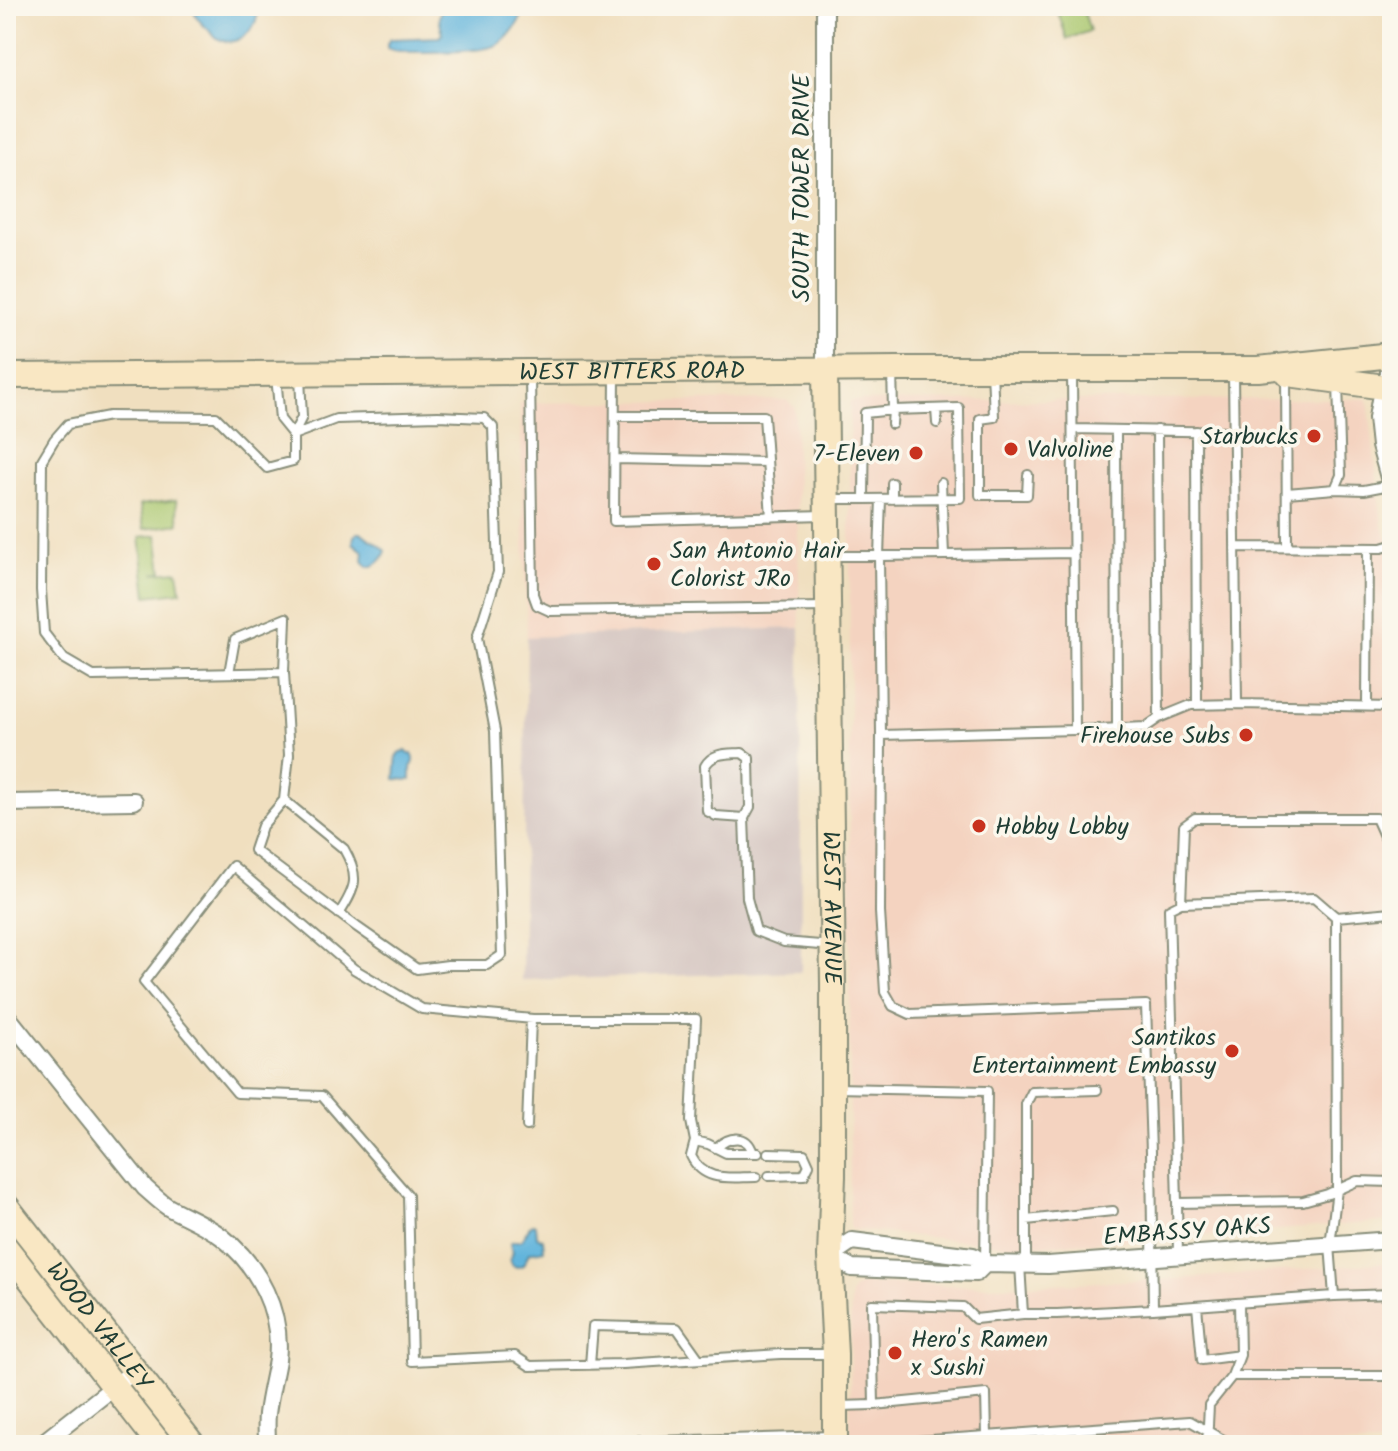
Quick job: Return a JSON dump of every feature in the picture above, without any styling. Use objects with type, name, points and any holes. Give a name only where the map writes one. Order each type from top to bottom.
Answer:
[{"type":"main road","name":"WEST BITTERS ROAD","points":[[6,376],[892,369],[1286,370],[1391,355]]},
{"type":"main road","name":"WEST AVENUE","points":[[825,370],[833,1088],[821,1165],[835,1354],[835,1441]]},
{"type":"main road","name":"WEST BITTERS ROAD","points":[[1286,370],[1391,389]]},
{"type":"main road","name":"WOOD VALLEY","points":[[6,1206],[193,1445]]},
{"type":"main road","name":"WOOD VALLEY","points":[[6,1248],[160,1445]]},
{"type":"street","name":"SOUTH TOWER DRIVE","points":[[825,6],[825,370]]},
{"type":"street","points":[[1391,355],[1391,389],[1380,400],[1377,418],[1380,446],[1391,487]]},
{"type":"street","points":[[6,803],[134,801]]},
{"type":"street","points":[[6,1015],[145,1188],[167,1206],[224,1239],[259,1279],[276,1328],[277,1357],[267,1418],[267,1445]]},
{"type":"street","name":"EMBASSY OAKS","points":[[985,1264],[976,1273],[852,1268],[830,1256],[852,1241],[973,1256],[985,1264],[1048,1265],[1392,1240]]},
{"type":"street","points":[[40,1445],[134,1371]]},
{"type":"lane","points":[[892,369],[892,424]]},
{"type":"lane","points":[[980,495],[980,419],[994,417],[992,369]]},
{"type":"lane","points":[[1072,369],[1075,730]]},
{"type":"lane","points":[[1237,704],[1235,432],[1245,369]]},
{"type":"lane","points":[[1286,370],[1287,547]]},
{"type":"lane","points":[[615,372],[614,521],[771,517],[864,499],[1027,495],[1028,475]]},
{"type":"lane","points":[[530,373],[533,594],[537,605],[550,611],[827,607]]},
{"type":"lane","points":[[288,375],[280,419],[293,435]]},
{"type":"lane","points":[[284,672],[93,676],[64,659],[44,633],[41,590],[42,460],[68,424],[109,416],[216,417],[267,468],[293,461],[293,435],[302,417],[288,375]]},
{"type":"lane","points":[[1335,489],[1341,475],[1337,381]]},
{"type":"lane","points":[[864,499],[865,413],[959,408],[960,498]]},
{"type":"lane","points":[[936,409],[937,423]]},
{"type":"lane","points":[[615,416],[764,416],[771,517]]},
{"type":"lane","points":[[229,673],[235,639],[286,618],[284,672],[289,755],[284,800],[262,826],[254,850],[417,969],[487,965],[502,955],[495,731],[477,638],[498,572],[493,427],[484,418],[336,419],[293,435]]},
{"type":"lane","points":[[1073,429],[1235,432]]},
{"type":"lane","points":[[1116,430],[1117,728]]},
{"type":"lane","points":[[1157,430],[1159,718]]},
{"type":"lane","points":[[1196,431],[1197,705]]},
{"type":"lane","points":[[615,459],[767,462]]},
{"type":"lane","points":[[892,483],[892,499]]},
{"type":"lane","points":[[941,483],[944,555]]},
{"type":"lane","points":[[1287,493],[1391,487]]},
{"type":"lane","points":[[881,499],[880,912],[885,992],[893,1006],[910,1014],[1146,1005],[1153,1309]]},
{"type":"lane","points":[[1236,547],[1382,548],[1392,545]]},
{"type":"lane","points":[[1367,706],[1368,548]]},
{"type":"lane","points":[[827,556],[1074,553]]},
{"type":"lane","points":[[881,735],[1146,727],[1191,705],[1392,707]]},
{"type":"lane","points":[[744,818],[716,816],[707,811],[705,766],[708,759],[715,755],[742,753],[749,758],[750,807],[744,818],[747,898],[756,931],[784,942],[832,946]]},
{"type":"lane","points":[[284,800],[344,849],[350,859],[355,884],[339,914]]},
{"type":"lane","points":[[1181,903],[1184,826],[1195,818],[1376,818],[1392,854]]},
{"type":"lane","points":[[756,1177],[705,1173],[698,1169],[691,1156],[695,1141],[691,1121],[696,1019],[531,1019],[422,1009],[354,969],[233,866],[144,982],[237,1093],[322,1096],[408,1195],[412,1361],[515,1356],[530,1366],[835,1354]]},
{"type":"lane","points":[[1178,1255],[1169,909],[1181,903],[1314,898],[1336,917],[1392,912]]},
{"type":"lane","points":[[1334,1296],[1330,1245],[1337,1190],[1336,917]]},
{"type":"lane","points":[[527,1126],[531,1019]]},
{"type":"lane","points":[[833,1088],[987,1091],[985,1264]]},
{"type":"lane","points":[[1023,1314],[1026,1104],[1032,1092],[1097,1090]]},
{"type":"lane","points":[[695,1141],[726,1153],[756,1153],[742,1139],[729,1140],[716,1148]]},
{"type":"lane","points":[[768,1153],[804,1154],[821,1165],[804,1175],[769,1176]]},
{"type":"lane","points":[[1177,1203],[1303,1201],[1357,1181],[1392,1182]]},
{"type":"lane","points":[[1026,1220],[1113,1211]]},
{"type":"lane","points":[[874,1405],[872,1304],[963,1307],[975,1319],[1392,1294]]},
{"type":"lane","points":[[1207,1445],[1209,1405],[1232,1376],[1240,1355],[1239,1303]]},
{"type":"lane","points":[[1197,1306],[1202,1360],[1240,1355]]},
{"type":"lane","points":[[590,1365],[593,1326],[677,1328],[699,1359]]},
{"type":"lane","points":[[1232,1376],[1392,1376]]},
{"type":"lane","points":[[835,1407],[986,1394],[987,1436]]},
{"type":"lane","points":[[875,1444],[1190,1421],[1232,1445]]},
{"type":"lane","points":[[511,1445],[835,1441]]},
{"type":"shaded area","points":[[1368,399],[1382,526],[1392,548],[1392,1221],[1162,1239],[1014,1246],[850,1229],[850,401]]},
{"type":"shaded area","points":[[786,400],[795,407],[800,628],[527,637],[520,403]]},
{"type":"shaded area","points":[[800,628],[801,972],[522,980],[527,637]]},
{"type":"shaded area","points":[[1392,1262],[1392,1445],[850,1445],[851,1293],[860,1284],[1006,1286],[1178,1279]]},
{"type":"green space","points":[[1056,6],[1082,6],[1090,31],[1067,39]]},
{"type":"green space","points":[[176,500],[179,524],[144,529],[140,505]]},
{"type":"green space","points":[[157,535],[162,571],[154,573],[178,571],[181,592],[147,596],[140,537]]},
{"type":"water","points":[[192,6],[258,6],[258,13],[248,33],[229,41],[216,38],[199,20]]},
{"type":"water","points":[[442,6],[528,6],[511,33],[497,45],[441,52],[387,48],[391,39],[440,37],[443,34],[439,18]]},
{"type":"water","points":[[358,533],[386,551],[374,565],[368,567],[363,561],[364,552],[353,543]]},
{"type":"water","points":[[406,751],[414,759],[411,780],[395,779],[397,755]]},
{"type":"water","points":[[532,1224],[536,1225],[537,1237],[543,1239],[544,1250],[529,1253],[523,1265],[513,1266],[510,1243],[520,1241]]},
{"type":"place","name":"Starbucks","points":[[1314,436]]},
{"type":"place","name":"Valvoline","points":[[1011,449]]},
{"type":"place","name":"7-Eleven","points":[[916,453]]},
{"type":"place","name":"San Antonio Hair Colorist JRo","points":[[654,564]]},
{"type":"place","name":"Firehouse Subs","points":[[1246,735]]},
{"type":"place","name":"Hobby Lobby","points":[[979,826]]},
{"type":"place","name":"Santikos Entertainment Embassy","points":[[1232,1051]]},
{"type":"place","name":"Hero's Ramen x Sushi","points":[[895,1353]]}]
